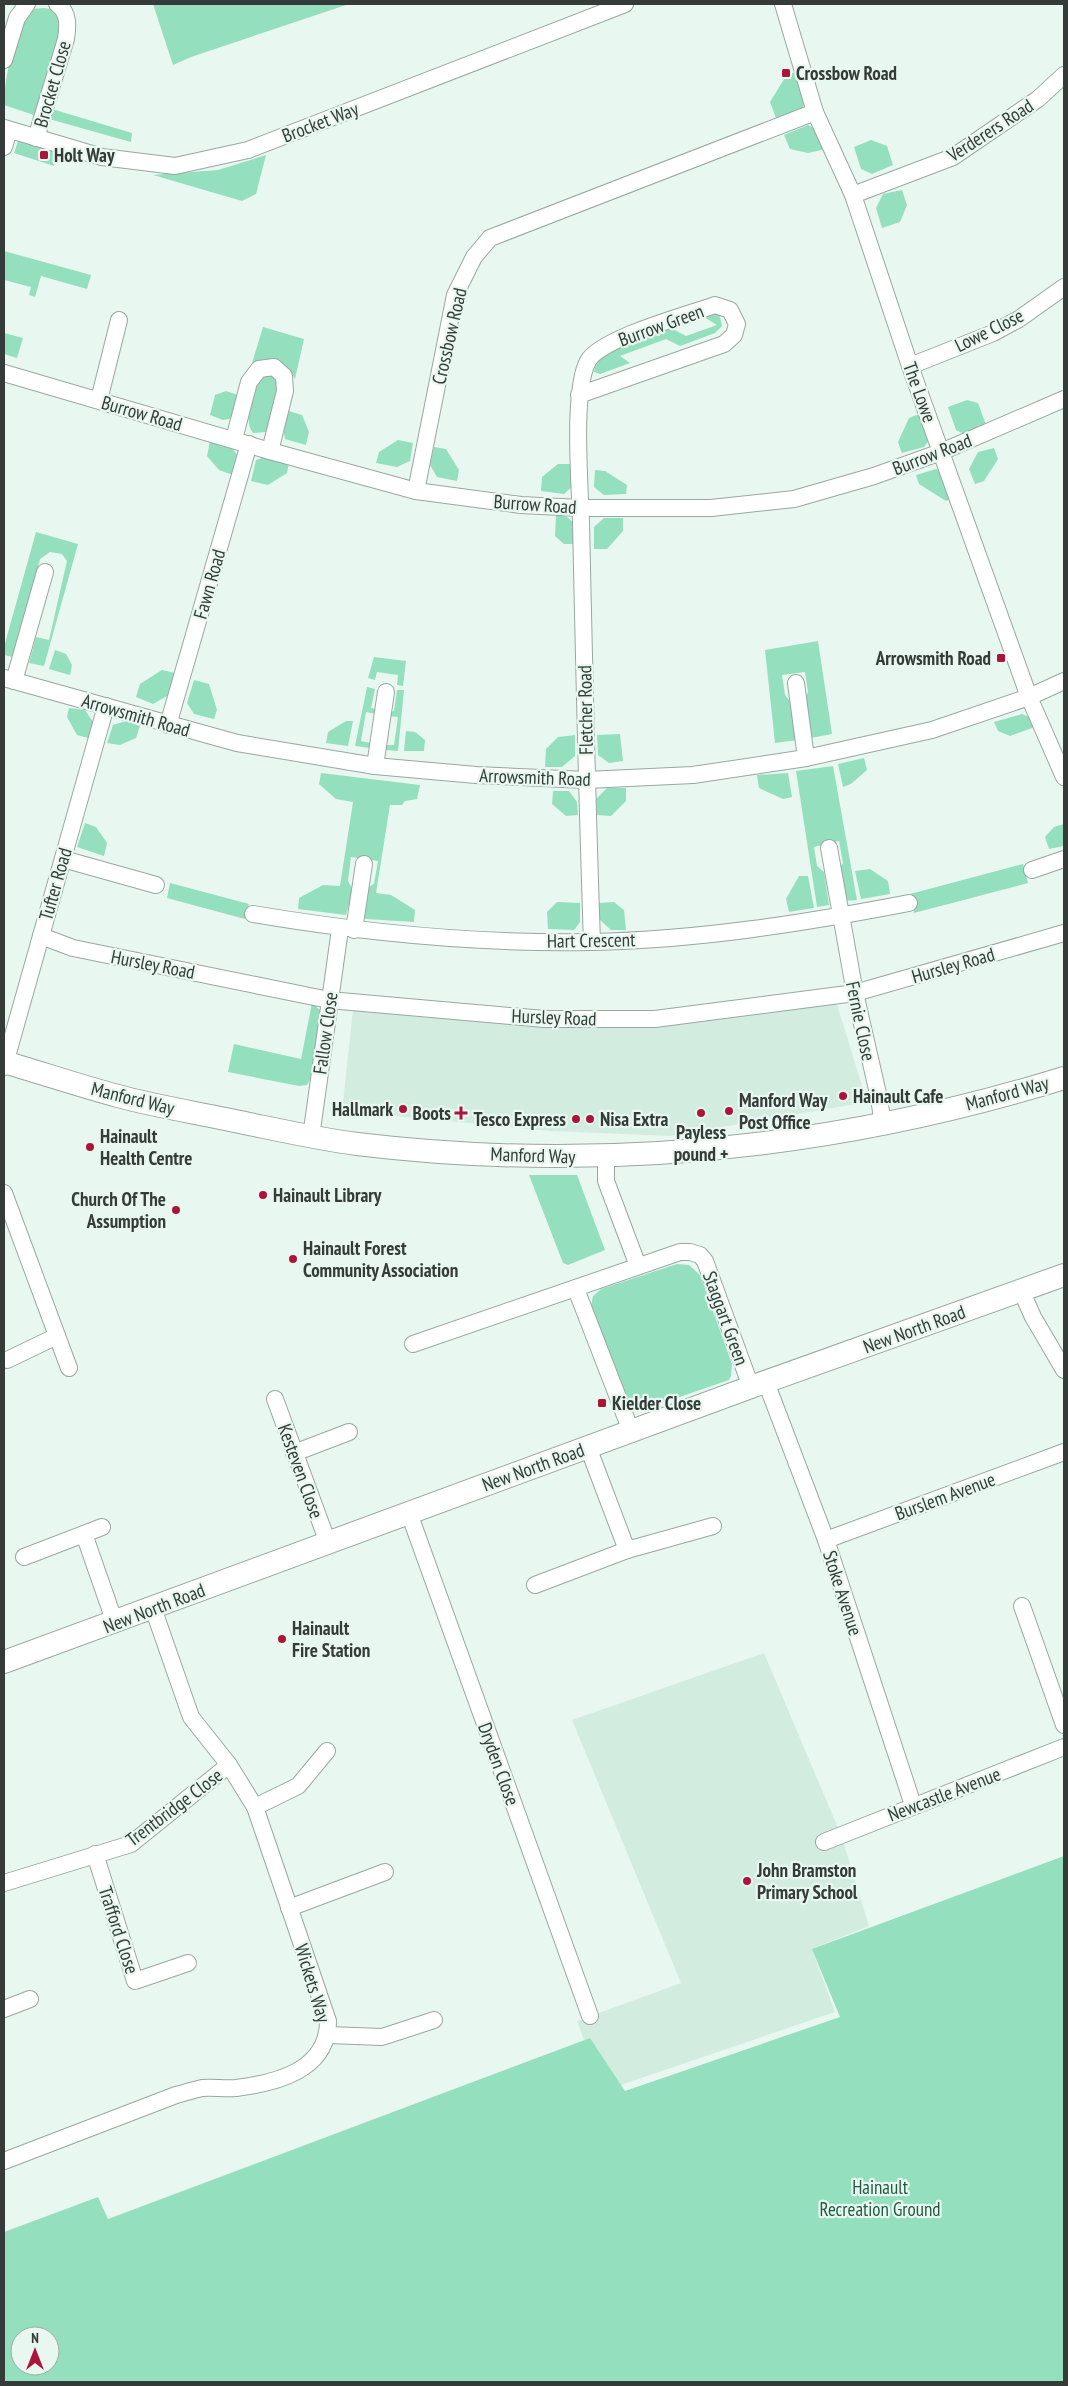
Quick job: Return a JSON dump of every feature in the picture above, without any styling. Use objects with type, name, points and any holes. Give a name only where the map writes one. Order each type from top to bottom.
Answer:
[{"type":"street","points":[[4,60],[16,18],[26,4]]},
{"type":"street","name":"Brocket Close","points":[[36,138],[67,32],[66,14],[57,4]]},
{"type":"street","name":"Brocket Way","points":[[6,129],[102,157],[175,166],[248,150],[625,4]]},
{"type":"street","name":"The Lowe","points":[[783,4],[816,112],[853,195],[910,366],[1029,697],[1064,777]]},
{"type":"street","name":"Verderers Road","points":[[853,195],[953,157],[1038,99],[1064,75]]},
{"type":"street","name":"Crossbow Road","points":[[416,491],[455,295],[474,257],[490,238],[816,112]]},
{"type":"street","points":[[4,147],[6,129]]},
{"type":"street","name":"Lowe Close","points":[[910,366],[993,333],[1019,319],[1064,287]]},
{"type":"street","name":"Burrow Green","points":[[580,395],[724,344],[734,336],[737,324],[730,310],[714,305],[613,341],[589,359],[582,376],[580,395],[581,508]]},
{"type":"street","points":[[993,333],[994,316]]},
{"type":"street","points":[[99,400],[119,320]]},
{"type":"street","name":"Fawn Road","points":[[168,725],[241,442],[249,382],[258,370],[274,367],[284,376],[285,391],[270,451]]},
{"type":"street","name":"Burrow Road","points":[[4,373],[270,451],[416,491],[521,505],[581,508],[711,508],[794,498],[874,476],[941,452],[1064,399]]},
{"type":"street","name":"Fletcher Road","points":[[581,508],[586,780],[592,942]]},
{"type":"street","points":[[9,679],[45,572]]},
{"type":"street","name":"Arrowsmith Road","points":[[9,679],[237,743],[375,766],[476,775],[586,780],[693,775],[806,758],[932,730],[1029,697],[1064,681]]},
{"type":"street","points":[[796,683],[806,758]]},
{"type":"street","points":[[375,766],[386,692]]},
{"type":"street","name":"Tufter Road","points":[[4,1063],[106,706]]},
{"type":"street","name":"Fernie Close","points":[[829,848],[855,993],[879,1098],[883,1125]]},
{"type":"street","points":[[63,859],[156,885]]},
{"type":"street","points":[[1032,870],[1064,859]]},
{"type":"street","name":"Fallow Close","points":[[311,1137],[329,1000],[364,864]]},
{"type":"street","name":"Hart Crescent","points":[[252,914],[347,929],[485,941],[592,942],[713,934],[841,916],[909,902]]},
{"type":"street","name":"Hursley Road","points":[[41,936],[73,948],[329,1000],[545,1019],[655,1019],[855,993],[1064,933]]},
{"type":"street","name":"Manford Way","points":[[4,1063],[119,1096],[311,1137],[359,1144],[499,1155],[606,1157],[713,1150],[883,1125],[1064,1078]]},
{"type":"street","points":[[606,1157],[606,1181],[638,1266]]},
{"type":"street","points":[[4,1193],[69,1368]]},
{"type":"street","name":"Staggart Green","points":[[576,1289],[680,1252],[700,1255],[705,1261],[758,1384]]},
{"type":"street","name":"New North Road","points":[[4,1662],[758,1384],[1064,1275]]},
{"type":"street","points":[[413,1344],[576,1289],[631,1431]]},
{"type":"street","points":[[1020,1290],[1033,1318],[1064,1370]]},
{"type":"street","points":[[7,1360],[57,1336]]},
{"type":"street","name":"Stoke Avenue","points":[[758,1384],[826,1540],[913,1805]]},
{"type":"street","name":"Kesteven Close","points":[[275,1399],[328,1543]]},
{"type":"street","points":[[294,1452],[349,1432]]},
{"type":"street","points":[[588,1447],[627,1550]]},
{"type":"street","name":"Burslem Avenue","points":[[826,1540],[1064,1452]]},
{"type":"street","name":"Dryden Close","points":[[409,1513],[590,2016]]},
{"type":"street","points":[[535,1585],[627,1550],[713,1526]]},
{"type":"street","points":[[24,1557],[102,1527]]},
{"type":"street","points":[[84,1534],[115,1622]]},
{"type":"street","points":[[1022,1606],[1064,1725]]},
{"type":"street","name":"Wickets Way","points":[[4,2161],[176,2095],[203,2088],[236,2088],[282,2078],[312,2062],[328,2036],[328,2021],[256,1807],[229,1765],[192,1717],[153,1608]]},
{"type":"street","name":"Newcastle Avenue","points":[[824,1842],[913,1805],[1064,1747]]},
{"type":"street","points":[[256,1807],[298,1786],[327,1751]]},
{"type":"street","name":"Trentbridge Close","points":[[4,1883],[131,1844],[229,1765]]},
{"type":"street","name":"Trafford Close","points":[[95,1854],[135,1981],[188,1963]]},
{"type":"street","points":[[289,1908],[385,1872]]},
{"type":"street","points":[[4,2009],[30,2000]]},
{"type":"street","points":[[328,2036],[382,2037],[434,2020]]},
{"type":"shaded area","points":[[836,1001],[867,1102],[670,1136],[551,1131],[342,1111],[353,1010],[529,1025]]},
{"type":"shaded area","name":"John Bramston Primary School","points":[[764,1653],[841,1835],[869,1926],[812,1949],[835,2012],[603,2091],[577,2021],[681,1983],[572,1720]]},
{"type":"green space","points":[[153,4],[349,4],[191,57],[173,65]]},
{"type":"green space","points":[[31,9],[51,9],[58,15],[60,24],[59,36],[57,49],[34,115],[4,105],[6,82],[15,43],[25,19]]},
{"type":"green space","points":[[797,71],[808,100],[802,108],[776,118],[770,102],[786,76]]},
{"type":"green space","points":[[52,109],[132,133],[131,142],[49,119]]},
{"type":"green space","points":[[808,125],[819,131],[826,149],[808,153],[790,149],[784,135]]},
{"type":"green space","points":[[19,138],[59,152],[54,166],[14,153]]},
{"type":"green space","points":[[871,140],[887,146],[893,165],[872,174],[861,169],[854,147]]},
{"type":"green space","points":[[266,155],[256,194],[242,201],[153,175],[218,170]]},
{"type":"green space","points":[[902,190],[907,205],[900,222],[882,228],[876,208],[883,194]]},
{"type":"green space","points":[[4,251],[91,275],[87,289],[41,276],[35,297],[29,295],[31,287],[4,280]]},
{"type":"green space","points":[[714,312],[719,313],[722,326],[715,333],[680,346],[666,339],[620,356],[630,363],[600,374],[594,372],[597,363],[604,356],[614,349],[638,338],[671,328],[686,336],[717,325],[704,317]]},
{"type":"green space","points":[[263,327],[304,339],[295,379],[287,368],[277,362],[252,363]]},
{"type":"green space","points":[[4,333],[23,338],[17,358],[4,354]]},
{"type":"green space","points":[[271,375],[280,380],[270,426],[266,432],[253,433],[249,421],[252,398],[261,378]]},
{"type":"green space","points":[[226,391],[241,396],[234,418],[223,420],[210,415],[215,395]]},
{"type":"green space","points":[[967,400],[978,403],[986,425],[964,434],[956,430],[948,407]]},
{"type":"green space","points":[[289,411],[302,415],[309,432],[306,445],[285,439],[283,428]]},
{"type":"green space","points":[[924,412],[932,437],[924,447],[902,453],[898,442],[909,418]]},
{"type":"green space","points":[[398,440],[413,443],[410,461],[397,467],[376,463],[379,452]]},
{"type":"green space","points":[[210,441],[231,447],[238,456],[233,475],[219,470],[207,456]]},
{"type":"green space","points":[[434,447],[446,449],[459,470],[457,481],[437,477],[430,465]]},
{"type":"green space","points":[[994,448],[998,459],[984,481],[975,484],[969,469],[978,452]]},
{"type":"green space","points":[[267,456],[289,462],[287,473],[268,485],[251,481],[256,460]]},
{"type":"green space","points":[[558,464],[574,464],[575,484],[564,494],[541,491],[542,477]]},
{"type":"green space","points":[[936,469],[947,474],[954,498],[946,501],[919,484],[916,475]]},
{"type":"green space","points":[[595,470],[605,471],[627,485],[626,494],[604,495],[594,487]]},
{"type":"green space","points":[[556,515],[565,515],[576,525],[575,544],[564,544],[555,536]]},
{"type":"green space","points":[[604,518],[623,518],[623,531],[607,549],[594,549],[594,527]]},
{"type":"green space","points":[[36,532],[78,544],[44,666],[29,663],[36,637],[49,640],[67,561],[62,554],[50,552],[40,559],[17,658],[4,655],[4,647]]},
{"type":"green space","points":[[818,641],[832,734],[811,738],[805,699],[808,692],[805,672],[782,675],[785,695],[793,705],[798,740],[775,743],[765,650]]},
{"type":"green space","points":[[55,650],[66,654],[72,665],[70,675],[49,669]]},
{"type":"green space","points":[[374,657],[406,661],[403,686],[397,685],[398,675],[377,672],[375,680],[368,678]]},
{"type":"green space","points":[[162,670],[175,673],[167,696],[153,704],[136,697],[140,684]]},
{"type":"green space","points":[[194,680],[209,684],[217,710],[214,719],[194,714],[187,703]]},
{"type":"green space","points":[[367,687],[375,689],[371,708],[376,709],[376,714],[366,712],[361,741],[370,743],[370,748],[355,746]]},
{"type":"green space","points":[[397,690],[404,690],[398,751],[386,750],[386,745],[394,745],[398,717],[388,716],[388,712],[394,711]]},
{"type":"green space","points":[[69,708],[85,710],[93,722],[88,738],[77,735],[67,717]]},
{"type":"green space","points":[[1022,714],[1032,718],[1035,727],[1010,736],[998,731],[994,722]]},
{"type":"green space","points":[[126,721],[140,726],[136,738],[120,745],[107,743],[113,725]]},
{"type":"green space","points":[[346,721],[353,721],[348,746],[326,743],[328,732]]},
{"type":"green space","points":[[406,731],[415,732],[425,740],[424,751],[404,751]]},
{"type":"green space","points":[[620,734],[623,761],[609,763],[598,755],[597,735]]},
{"type":"green space","points":[[575,735],[575,756],[562,767],[545,767],[546,749],[558,737]]},
{"type":"green space","points":[[864,758],[867,770],[851,784],[843,787],[838,764]]},
{"type":"green space","points":[[833,766],[857,900],[845,901],[839,869],[843,863],[839,841],[814,847],[817,866],[824,872],[829,905],[817,907],[796,771]]},
{"type":"green space","points":[[321,773],[420,785],[417,799],[405,801],[402,805],[390,805],[376,893],[391,895],[415,910],[414,922],[366,919],[362,914],[365,889],[374,884],[378,861],[351,857],[348,881],[353,890],[346,915],[298,909],[299,898],[323,885],[340,886],[353,802],[336,799],[319,784]]},
{"type":"green space","points":[[788,773],[792,797],[783,799],[759,788],[757,775]]},
{"type":"green space","points":[[607,788],[626,788],[626,801],[611,816],[597,815],[596,799]]},
{"type":"green space","points":[[553,791],[569,791],[577,802],[578,815],[566,816],[552,804]]},
{"type":"green space","points":[[85,823],[96,827],[107,843],[104,856],[77,847]]},
{"type":"green space","points":[[1064,824],[1064,846],[1049,849],[1045,837],[1054,827]]},
{"type":"green space","points":[[1023,864],[1028,883],[914,913],[910,894]]},
{"type":"green space","points":[[870,869],[888,881],[890,894],[861,899],[855,871]]},
{"type":"green space","points":[[799,876],[808,876],[814,908],[789,912],[786,899]]},
{"type":"green space","points":[[170,883],[249,904],[245,919],[167,898]]},
{"type":"green space","points":[[557,902],[580,903],[580,922],[574,930],[548,929],[547,912]]},
{"type":"green space","points":[[614,902],[624,910],[626,930],[611,930],[599,919],[599,903]]},
{"type":"green space","points":[[312,1003],[321,1011],[311,1078],[307,1085],[299,1086],[228,1072],[234,1044],[301,1059]]},
{"type":"green space","points":[[529,1175],[577,1175],[605,1250],[568,1265],[563,1263]]},
{"type":"green space","points":[[677,1264],[689,1265],[700,1275],[732,1364],[731,1376],[729,1380],[636,1412],[625,1402],[591,1306],[593,1296],[601,1289]]},
{"type":"green space","name":"Hainault Recreation Ground","points":[[1064,1856],[1064,2382],[4,2382],[4,2232],[98,2197],[108,2219],[590,2038],[625,2091],[840,2017],[812,1949]]},
{"type":"place","name":"Crossbow Road","points":[[786,73]]},
{"type":"place","name":"Holt Way","points":[[44,155]]},
{"type":"place","name":"Arrowsmith Road","points":[[1001,658]]},
{"type":"place","name":"Hainault Cafe","points":[[843,1096]]},
{"type":"place","name":"Hallmark","points":[[403,1109]]},
{"type":"place","name":"Manford Way Post Office","points":[[729,1111]]},
{"type":"place","name":"Boots","points":[[461,1113]]},
{"type":"place","name":"Payless pound +","points":[[701,1113]]},
{"type":"place","name":"Tesco Express","points":[[576,1119]]},
{"type":"place","name":"Nisa Extra","points":[[590,1119]]},
{"type":"place","name":"Hainault Health Centre","points":[[90,1147]]},
{"type":"place","name":"Hainault Library","points":[[263,1195]]},
{"type":"place","name":"Church Of The Assumption","points":[[176,1210]]},
{"type":"place","name":"Hainault Forest Community Association","points":[[293,1259]]},
{"type":"place","name":"Kielder Close","points":[[602,1403]]},
{"type":"place","name":"Hainault Fire Station","points":[[282,1639]]},
{"type":"place","name":"John Bramston Primary School","points":[[747,1881]]}]
